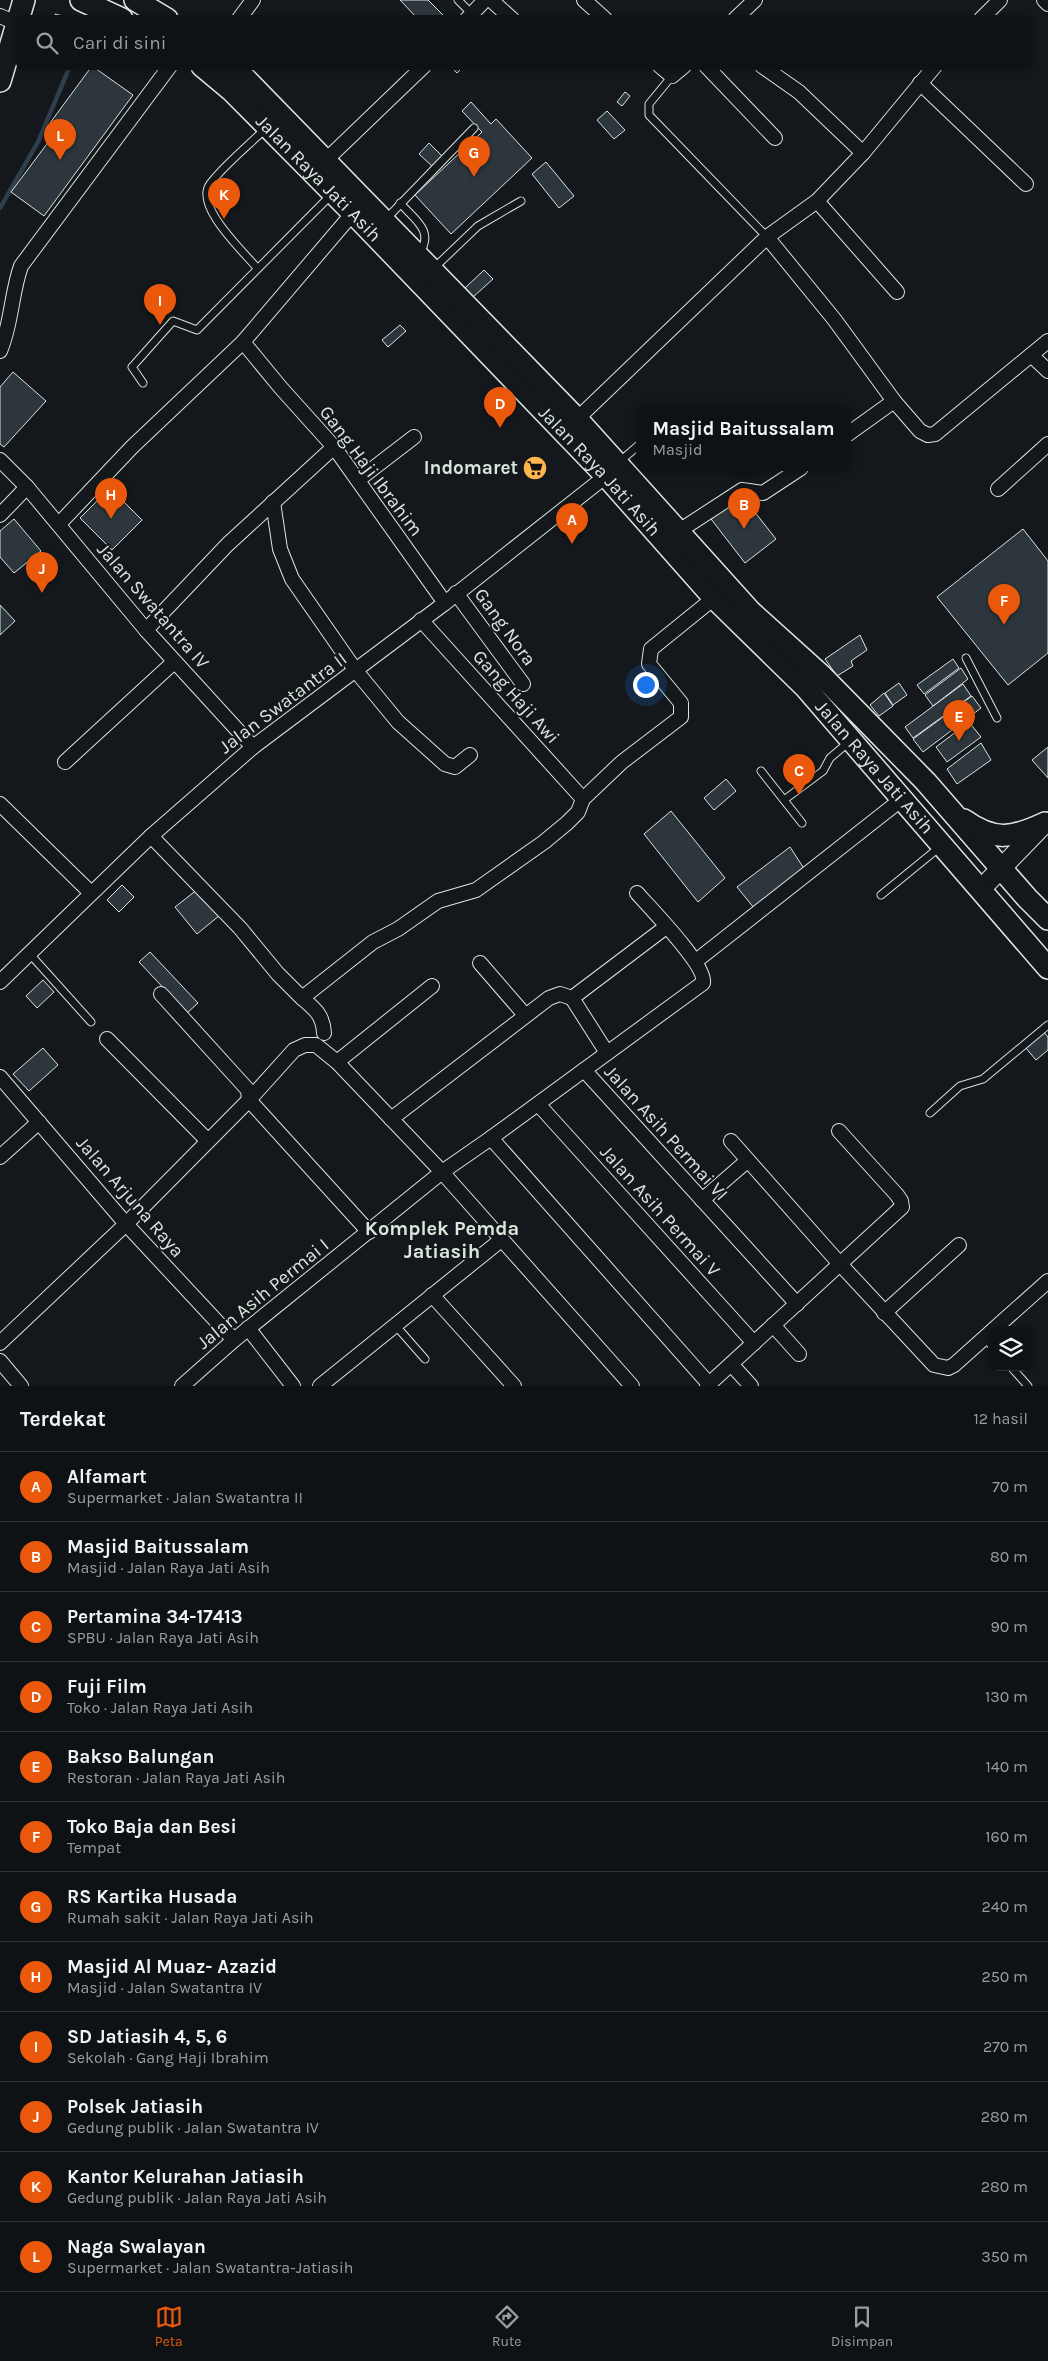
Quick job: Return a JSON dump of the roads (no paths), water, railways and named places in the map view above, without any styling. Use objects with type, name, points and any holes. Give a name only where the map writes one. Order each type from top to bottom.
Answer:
[{"type":"main road","points":[[2,68],[8,20],[24,0]]},
{"type":"main road","points":[[135,0],[160,15]]},
{"type":"main road","name":"Jalan Raya Jati Asih","points":[[207,70],[232,91],[267,127],[339,187],[387,217],[424,259],[577,419],[612,469],[714,598],[805,687],[1048,968]]},
{"type":"main road","name":"Jalan Raya Jati Asih","points":[[237,70],[325,161],[353,213],[678,532],[751,612],[822,676],[946,806],[1048,919]]},
{"type":"main road","points":[[946,806],[977,829],[997,836],[1020,835],[1047,822]]},
{"type":"main road","points":[[980,890],[1047,822]]},
{"type":"main road","points":[[1011,926],[1007,918],[1012,906],[1032,903]]},
{"type":"street","points":[[242,15],[253,0]]},
{"type":"street","points":[[471,15],[485,0]]},
{"type":"street","points":[[491,0],[508,15]]},
{"type":"street","points":[[584,0],[601,15]]},
{"type":"street","points":[[739,15],[755,0]]},
{"type":"street","points":[[985,15],[1000,0]]},
{"type":"street","points":[[1044,0],[1048,4]]},
{"type":"street","points":[[0,350],[10,322],[16,282],[21,266],[167,70]]},
{"type":"street","points":[[325,161],[420,70]]},
{"type":"street","points":[[665,70],[672,76],[679,70]]},
{"type":"street","points":[[710,70],[775,138]]},
{"type":"street","points":[[768,70],[799,92],[864,153]]},
{"type":"street","points":[[577,419],[767,237],[817,201],[864,153],[932,70]]},
{"type":"street","points":[[920,83],[976,139],[1026,184]]},
{"type":"street","points":[[817,201],[897,292]]},
{"type":"street","points":[[59,524],[132,448],[242,342],[353,213]]},
{"type":"street","points":[[767,237],[834,319],[894,401],[920,431],[928,435],[935,434],[1048,341]]},
{"type":"street","name":"Gang Haji Ibrahim","points":[[242,342],[334,447],[445,602]]},
{"type":"street","points":[[1032,355],[1048,371]]},
{"type":"street","points":[[851,432],[894,401]]},
{"type":"street","points":[[358,480],[414,437]]},
{"type":"street","points":[[998,489],[1048,444]]},
{"type":"street","points":[[146,630],[228,544],[334,447]]},
{"type":"street","name":"Jalan Swatantra IV","points":[[0,460],[27,487],[59,524],[174,662],[253,747]]},
{"type":"street","name":"Jalan Swatantra II","points":[[0,982],[151,836],[253,747],[356,671],[612,469]]},
{"type":"street","points":[[678,532],[742,490],[763,493],[797,471]]},
{"type":"street","points":[[0,515],[27,487]]},
{"type":"street","points":[[272,502],[280,549],[292,579],[356,671],[398,722],[445,764],[455,767],[470,755]]},
{"type":"street","name":"Gang Nora","points":[[456,593],[523,684]]},
{"type":"street","points":[[302,998],[373,942],[398,929],[438,901],[476,890],[544,842],[578,812],[583,800],[622,762],[681,717],[681,703],[649,664],[651,649],[714,598]]},
{"type":"street","name":"Gang Haji Awi","points":[[421,620],[583,800]]},
{"type":"street","points":[[65,762],[174,662]]},
{"type":"street","points":[[637,893],[696,961],[902,799]]},
{"type":"street","points":[[0,804],[91,893]]},
{"type":"street","points":[[151,836],[240,928],[278,974],[320,1014],[324,1033]]},
{"type":"street","points":[[572,998],[666,927]]},
{"type":"street","name":"Jalan Asih Permai VI","points":[[696,961],[703,974],[703,983],[584,1070],[797,1304]]},
{"type":"street","points":[[480,963],[525,1015]]},
{"type":"street","points":[[337,1062],[432,986]]},
{"type":"street","points":[[161,994],[248,1090],[249,1100],[369,1232]]},
{"type":"street","points":[[391,1119],[525,1015],[549,998],[560,994],[572,998],[607,1053]]},
{"type":"street","points":[[106,1039],[208,1141]]},
{"type":"street","points":[[0,1343],[126,1224],[249,1100],[294,1050],[306,1045],[316,1044],[337,1062],[442,1172],[500,1240],[632,1386]]},
{"type":"street","points":[[442,1172],[584,1070]]},
{"type":"street","name":"Jalan Arjuna Raya","points":[[0,1077],[126,1224],[234,1340]]},
{"type":"street","name":"Jalan Asih Permai V","points":[[538,1104],[754,1343]]},
{"type":"street","points":[[0,1158],[39,1122]]},
{"type":"street","points":[[491,1138],[708,1385],[902,1207],[901,1201],[897,1196],[839,1131]]},
{"type":"street","points":[[731,1141],[928,1360],[940,1368],[948,1368],[988,1338]]},
{"type":"street","points":[[702,1200],[747,1161]]},
{"type":"street","name":"Jalan Asih Permai I","points":[[182,1386],[248,1328],[442,1172]]},
{"type":"street","points":[[320,1386],[500,1240]]},
{"type":"street","points":[[884,1313],[959,1245]]},
{"type":"street","points":[[1001,1326],[1048,1281]]},
{"type":"street","points":[[432,1295],[514,1386]]},
{"type":"street","points":[[774,1325],[799,1354]]},
{"type":"street","points":[[248,1328],[293,1386]]},
{"type":"street","points":[[0,1361],[22,1386]]},
{"type":"street","points":[[731,1364],[751,1386]]},
{"type":"lane","points":[[458,0],[468,15]]},
{"type":"lane","points":[[672,76],[649,104],[649,115],[767,237]]},
{"type":"lane","points":[[257,268],[214,217],[206,200],[209,185],[267,127]]},
{"type":"lane","points":[[387,217],[474,128]]},
{"type":"lane","points":[[143,383],[132,367],[173,321],[197,330],[339,187]]},
{"type":"lane","points":[[424,259],[521,201]]},
{"type":"lane","points":[[400,203],[425,230],[424,259]]},
{"type":"lane","points":[[612,469],[636,448]]},
{"type":"lane","points":[[966,658],[997,718]]},
{"type":"lane","points":[[784,800],[823,771],[830,758],[850,741]]},
{"type":"lane","points":[[761,771],[802,823]]},
{"type":"lane","points":[[881,895],[942,845]]},
{"type":"lane","points":[[29,953],[91,1022]]},
{"type":"lane","points":[[930,1113],[960,1086],[982,1079],[1048,1025]]},
{"type":"lane","points":[[396,1326],[425,1359]]},
{"type":"lane","points":[[1015,1371],[1028,1386]]},
{"type":"waterway","points":[[0,208],[38,142],[68,70]]},
{"type":"place","name":"Naga Swalayan","points":[[60,160]]},
{"type":"place","name":"RS Kartika Husada","points":[[474,177]]},
{"type":"place","name":"Kantor Kelurahan Jatiasih","points":[[224,219]]},
{"type":"place","name":"SD Jatiasih 4, 5, 6","points":[[160,325]]},
{"type":"place","name":"Fuji Film","points":[[500,428]]},
{"type":"place","name":"Indomaret","points":[[535,468]]},
{"type":"place","name":"Masjid Al Muaz- Azazid","points":[[111,519]]},
{"type":"place","name":"Masjid Baitussalam","points":[[744,529]]},
{"type":"place","name":"Alfamart","points":[[572,544]]},
{"type":"place","name":"Polsek Jatiasih","points":[[42,593]]},
{"type":"place","name":"Toko Baja dan Besi","points":[[1004,625]]},
{"type":"place","name":"Bakso Balungan","points":[[959,741]]},
{"type":"place","name":"Pertamina 34-17413","points":[[799,795]]},
{"type":"district","name":"Komplek Pemda Jatiasih","points":[[442,1240]]}]
